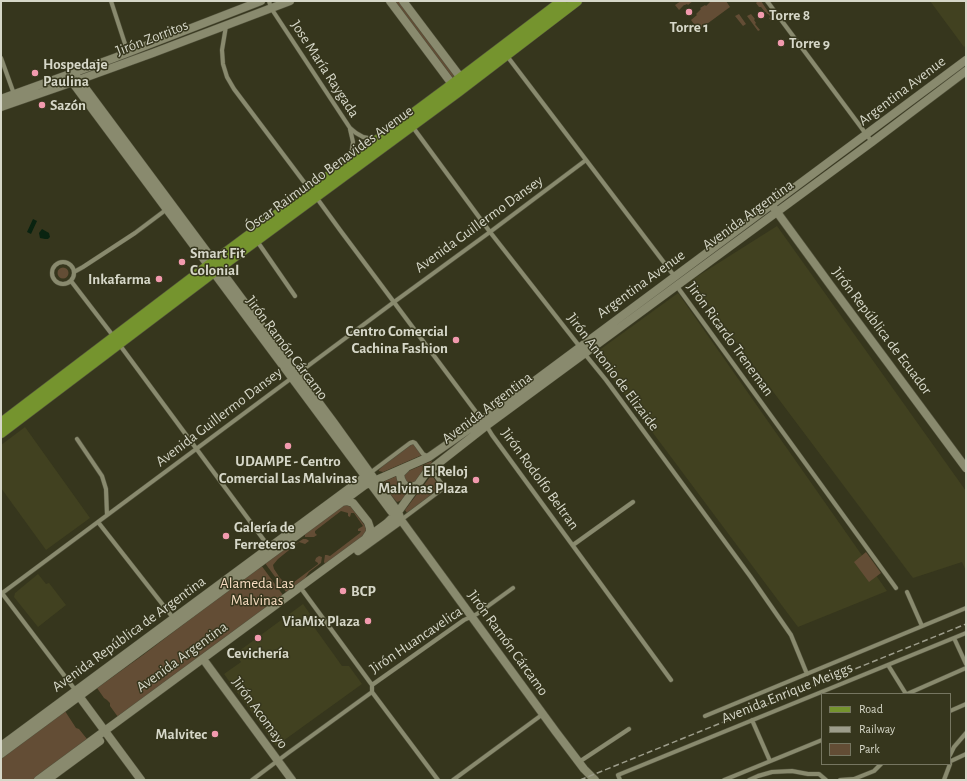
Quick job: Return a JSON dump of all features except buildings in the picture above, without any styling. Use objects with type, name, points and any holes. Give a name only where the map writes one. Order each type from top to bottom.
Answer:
[{"type":"main road","name":"Jirón Zorritos","points":[[1,99],[128,53],[261,1]]},
{"type":"main road","name":"Jirón Zorritos","points":[[1,107],[76,81],[226,25],[270,5],[290,1]]},
{"type":"main road","points":[[390,1],[455,88]]},
{"type":"main road","points":[[403,1],[464,82]]},
{"type":"main road","points":[[503,52],[562,1]]},
{"type":"main road","points":[[503,52],[577,1]]},
{"type":"main road","name":"Óscar Raimundo Benavides Avenue","points":[[214,267],[257,241],[347,163],[381,137],[464,82],[503,52]]},
{"type":"main road","name":"Argentina Avenue","points":[[429,457],[484,423],[518,393],[582,350],[675,277],[774,208],[866,135],[965,63]]},
{"type":"main road","name":"Avenida Argentina","points":[[38,780],[106,733],[366,538],[398,516],[426,473],[484,423],[582,350],[676,285],[774,208],[872,142],[966,71]]},
{"type":"main road","name":"Jirón Ramón Cárcamo","points":[[71,74],[593,780]]},
{"type":"main road","name":"Óscar Raimundo Benavides Avenue","points":[[1,423],[117,340],[313,194],[412,126],[455,88]]},
{"type":"main road","name":"Jirón Ramón Cárcamo","points":[[112,129],[167,209],[214,267]]},
{"type":"main road","name":"Jirón República de Ecuador","points":[[774,208],[830,286],[966,468]]},
{"type":"main road","name":"Óscar Raimundo Benavides Avenue","points":[[1,433],[117,340]]},
{"type":"main road","name":"Avenida Argentina","points":[[272,550],[365,485],[370,478],[406,467],[429,457]]},
{"type":"main road","points":[[406,467],[400,474],[401,479],[407,487],[417,485]]},
{"type":"main road","name":"Avenida República de Argentina","points":[[175,621],[370,478]]},
{"type":"main road","points":[[341,502],[347,501],[353,503],[368,522],[370,532],[366,538]]},
{"type":"main road","points":[[48,780],[106,733],[206,663],[303,591],[398,516]]},
{"type":"main road","name":"Avenida Argentina","points":[[1,754],[175,621]]},
{"type":"main road","name":"Jirón Acomayo","points":[[206,663],[292,780]]},
{"type":"main road","points":[[78,694],[141,780]]},
{"type":"main road","name":"Avenida República de Argentina","points":[[1,746],[78,694]]},
{"type":"street","points":[[111,1],[128,53]]},
{"type":"street","points":[[766,1],[872,142]]},
{"type":"street","name":"Jose María Raygada","points":[[270,5],[350,128],[363,137],[374,139],[381,137]]},
{"type":"street","name":"Jirón Rodolfo Beltran","points":[[226,25],[222,50],[223,64],[226,77],[234,89],[484,423],[672,680]]},
{"type":"street","name":"Jirón Ricardo Treneman","points":[[503,52],[675,277],[676,285],[896,588]]},
{"type":"street","points":[[1,58],[14,94]]},
{"type":"street","name":"Jirón Antonio de Elizaide","points":[[412,126],[490,232],[606,380],[750,576],[791,635],[807,674]]},
{"type":"street","name":"Jose María Raygada","points":[[347,163],[353,142],[350,128]]},
{"type":"street","name":"Avenida Guillermo Dansey","points":[[1,593],[586,160]]},
{"type":"street","points":[[74,272],[135,233],[167,209]]},
{"type":"street","points":[[257,241],[296,296]]},
{"type":"street","points":[[65,262],[71,265],[74,272],[73,279],[64,284],[57,282],[53,276],[53,269],[58,264],[65,262]]},
{"type":"street","points":[[70,281],[117,340],[272,550]]},
{"type":"street","points":[[512,385],[518,393]]},
{"type":"street","points":[[77,439],[102,476],[106,489],[107,515]]},
{"type":"street","points":[[370,478],[410,443],[415,443],[423,454],[429,457]]},
{"type":"street","points":[[398,516],[441,490],[441,483],[431,468]]},
{"type":"street","points":[[573,545],[632,502]]},
{"type":"street","points":[[98,522],[175,621]]},
{"type":"street","name":"Jirón Huancavelica","points":[[372,685],[464,620],[477,614],[514,588]]},
{"type":"street","points":[[303,591],[372,685],[372,692],[438,780]]},
{"type":"street","points":[[907,592],[922,626]]},
{"type":"street","points":[[1,593],[78,694]]},
{"type":"street","points":[[705,716],[966,608]]},
{"type":"street","name":"Avenida Enrique Meiggs","points":[[619,778],[707,738],[966,633]]},
{"type":"street","points":[[954,638],[966,664]]},
{"type":"street","points":[[888,665],[906,693]]},
{"type":"street","points":[[909,693],[966,668]]},
{"type":"street","name":"Jirón Huancavelica","points":[[252,780],[372,692]]},
{"type":"street","points":[[951,711],[966,704]]},
{"type":"street","points":[[453,780],[543,714]]},
{"type":"street","points":[[752,720],[770,761]]},
{"type":"street","points":[[579,762],[629,729]]},
{"type":"street","points":[[951,757],[954,747],[966,733]]},
{"type":"street","points":[[724,780],[821,740]]},
{"type":"street","points":[[951,760],[966,754]]},
{"type":"street","points":[[840,780],[854,779],[874,771],[880,765]]},
{"type":"street","points":[[944,780],[948,765]]},
{"type":"street","points":[[749,780],[772,772],[792,771],[808,774],[819,774],[826,780]]},
{"type":"shaded area","points":[[930,1],[966,1],[966,45],[964,47]]},
{"type":"shaded area","points":[[33,219],[37,221],[31,234],[27,232]]},
{"type":"shaded area","points":[[777,226],[966,491],[966,571],[962,562],[913,578],[690,281]]},
{"type":"shaded area","points":[[42,229],[49,233],[50,237],[48,239],[40,238],[39,233]]},
{"type":"shaded area","points":[[678,293],[887,591],[798,627],[594,354]]},
{"type":"shaded area","points":[[25,427],[90,518],[46,550],[1,488],[1,445]]},
{"type":"shaded area","points":[[38,574],[46,584],[49,583],[66,605],[38,627],[14,597],[15,593]]},
{"type":"shaded area","points":[[303,604],[315,621],[314,627],[342,666],[349,666],[362,684],[276,746],[224,674],[241,662],[235,654]]},
{"type":"green space","points":[[394,1],[399,1],[456,76],[453,78]]},
{"type":"green space","points":[[681,1],[693,1],[688,5],[684,5],[679,10],[675,5]]},
{"type":"green space","points":[[711,1],[726,1],[730,7],[696,32],[697,28],[691,20],[697,15],[696,14],[701,9],[700,8],[705,5],[706,6]]},
{"type":"green space","points":[[756,1],[761,1],[773,19],[771,21],[769,18],[771,17],[761,7],[759,7]]},
{"type":"green space","points":[[739,14],[746,24],[743,26],[735,16]]},
{"type":"green space","points":[[751,14],[755,19],[755,24],[760,30],[758,31],[747,16]]},
{"type":"green space","points":[[61,268],[65,268],[67,269],[67,277],[61,278],[58,275],[58,271]]},
{"type":"green space","points":[[413,443],[422,455],[383,472],[379,471],[385,463]]},
{"type":"green space","points":[[432,461],[431,464],[421,473],[404,498],[400,501],[397,502],[384,486],[385,481]]},
{"type":"green space","points":[[430,477],[433,477],[439,486],[439,489],[407,513],[405,510]]},
{"type":"green space","points":[[346,505],[351,507],[365,526],[366,533],[325,564],[325,555],[330,556],[360,533],[361,531],[358,531],[358,529],[363,526],[354,513],[351,513],[350,517],[348,516],[348,513],[341,511],[315,531],[317,535],[314,537],[305,537],[305,533],[342,506]]},
{"type":"green space","points":[[303,539],[309,541],[305,544],[299,542],[273,565],[280,578],[283,581],[289,582],[290,580],[294,582],[318,564],[315,561],[319,556],[322,557],[321,563],[309,572],[304,580],[286,592],[265,563],[285,548],[291,547]]},
{"type":"green space","points":[[866,552],[881,573],[869,582],[854,562]]},
{"type":"green space","name":"Alameda Las Malvinas","points":[[261,565],[283,595],[118,717],[110,706],[110,703],[104,698],[97,688]]},
{"type":"green space","points":[[65,711],[76,728],[79,729],[87,739],[33,780],[1,780],[1,758]]},
{"type":"railway","points":[[580,780],[966,624]]},
{"type":"place","name":"Torre 1","points":[[689,12]]},
{"type":"place","name":"Torre 8","points":[[761,15]]},
{"type":"place","name":"Torre 9","points":[[781,43]]},
{"type":"place","name":"Hospedaje Paulina","points":[[35,73]]},
{"type":"place","name":"Sazón","points":[[42,105]]},
{"type":"place","name":"Smart Fit Colonial","points":[[182,262]]},
{"type":"place","name":"Inkafarma","points":[[159,279]]},
{"type":"place","name":"Centro Comercial Cachina Fashion","points":[[456,340]]},
{"type":"place","name":"UDAMPE - Centro Comercial Las Malvinas","points":[[288,446]]},
{"type":"place","name":"El Reloj Malvinas Plaza","points":[[476,480]]},
{"type":"place","name":"Galería de Ferreteros","points":[[226,536]]},
{"type":"place","name":"BCP","points":[[343,591]]},
{"type":"place","name":"ViaMix Plaza","points":[[368,621]]},
{"type":"place","name":"Cevichería","points":[[258,638]]},
{"type":"place","name":"Malvitec","points":[[215,734]]}]
